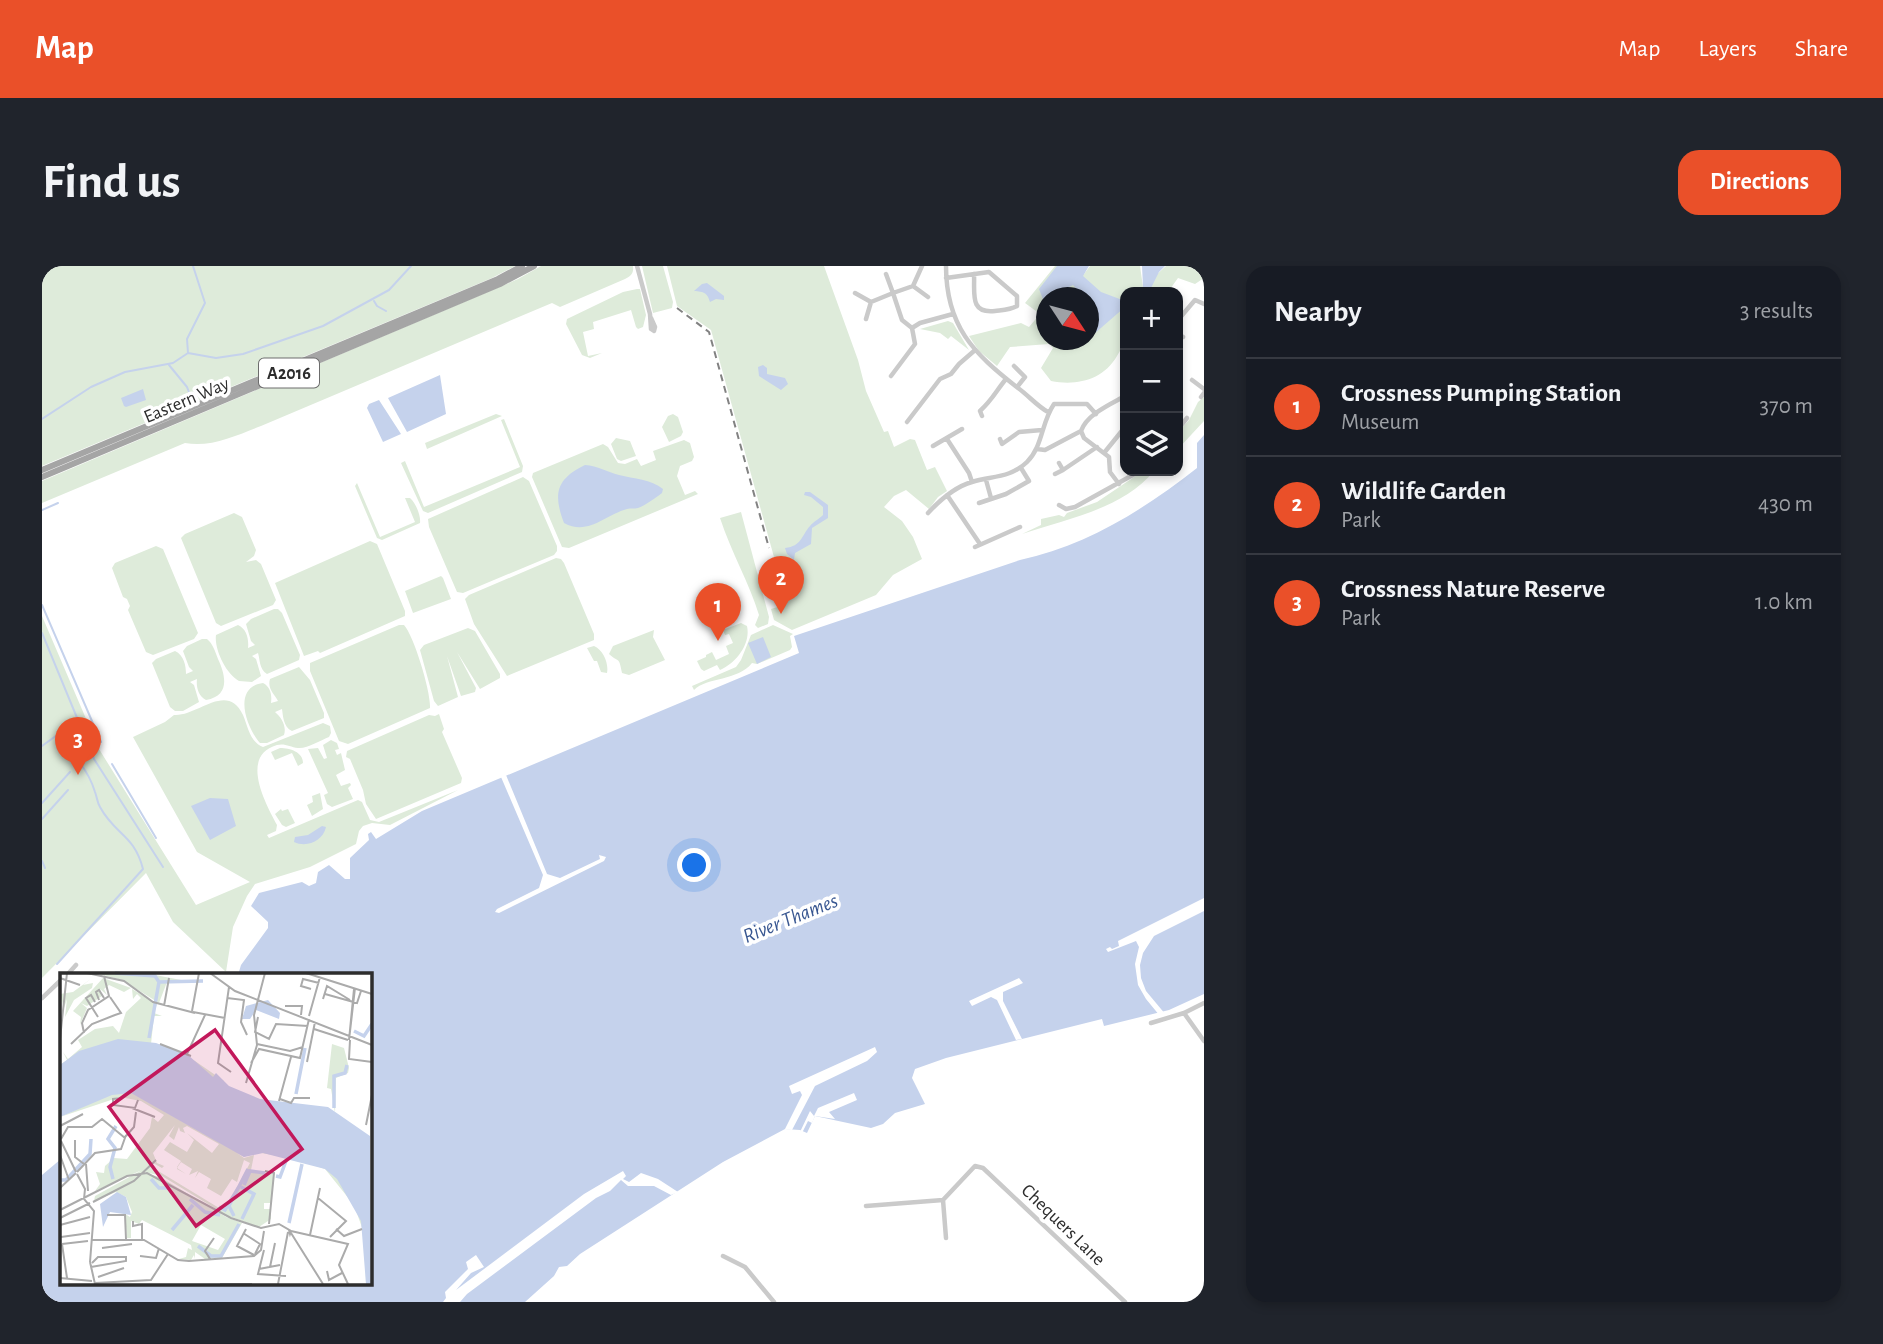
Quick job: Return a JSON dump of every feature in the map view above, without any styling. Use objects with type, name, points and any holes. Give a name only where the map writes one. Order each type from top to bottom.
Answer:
[{"type":"main road","name":"Eastern Way","points":[[42,470],[498,279],[522,266]]},
{"type":"main road","name":"Eastern Way","points":[[42,477],[500,284],[534,266]]},
{"type":"street","points":[[637,266],[650,316]]},
{"type":"street","points":[[866,319],[872,302],[913,286],[922,266]]},
{"type":"street","points":[[946,266],[953,314],[962,335],[974,351],[1048,412]]},
{"type":"street","points":[[946,278],[974,274],[989,272],[1017,296],[1017,306],[986,312],[980,310],[976,305],[974,274]]},
{"type":"street","points":[[886,274],[902,320],[912,328],[915,344],[891,376]]},
{"type":"street","points":[[913,286],[928,297]]},
{"type":"street","points":[[855,293],[872,302]]},
{"type":"street","points":[[1183,314],[1195,300],[1204,304]]},
{"type":"street","points":[[912,328],[920,323],[953,314]]},
{"type":"street","points":[[907,422],[940,379],[951,374],[974,351]]},
{"type":"street","points":[[1014,366],[1025,377],[1017,387]]},
{"type":"street","points":[[982,416],[981,411],[994,398],[1006,379]]},
{"type":"street","points":[[1192,380],[1203,393]]},
{"type":"street","points":[[1119,484],[1110,472],[1110,459],[1084,438],[1081,431],[1083,425],[1096,414],[1120,399]]},
{"type":"street","points":[[928,513],[936,502],[971,482],[999,478],[1021,468],[1037,449],[1048,412],[1054,404],[1087,404],[1096,414]]},
{"type":"street","points":[[1183,422],[1187,418]]},
{"type":"street","points":[[933,446],[962,429]]},
{"type":"street","points":[[1000,439],[1002,444],[1019,432],[1042,430]]},
{"type":"street","points":[[1037,449],[1045,450],[1081,431]]},
{"type":"street","points":[[1104,453],[1120,433]]},
{"type":"street","points":[[947,439],[969,473],[971,482]]},
{"type":"street","points":[[1055,474],[1097,447]]},
{"type":"street","points":[[1059,463],[1063,470]]},
{"type":"street","points":[[979,503],[1029,481],[1021,468]]},
{"type":"street","points":[[1059,505],[1066,509],[1075,507],[1132,476]]},
{"type":"street","points":[[986,480],[994,497]]},
{"type":"street","points":[[947,495],[978,546],[1020,527]]},
{"type":"street","points":[[69,973],[76,965]]},
{"type":"street","points":[[42,998],[60,981]]},
{"type":"street","points":[[1151,1023],[1184,1013],[1204,1003]]},
{"type":"street","points":[[1184,1013],[1204,1041]]},
{"type":"street","name":"Chequers Lane","points":[[943,1200],[975,1166],[983,1168],[1125,1302]]},
{"type":"street","points":[[866,1206],[943,1200],[946,1238]]},
{"type":"street","points":[[723,1256],[745,1267],[774,1302]]},
{"type":"green space","points":[[42,266],[515,266],[42,466]]},
{"type":"green space","points":[[541,266],[633,268],[632,274],[625,279],[560,307],[552,303],[261,426],[214,442],[185,443],[42,503],[42,481],[518,279]]},
{"type":"green space","points":[[642,266],[663,266],[673,302],[672,308],[653,313]]},
{"type":"green space","points":[[667,266],[824,266],[858,360],[866,391],[884,432],[888,431],[894,447],[910,439],[915,440],[927,470],[935,467],[947,491],[938,497],[929,509],[906,490],[894,496],[884,507],[902,521],[913,537],[922,559],[893,575],[876,595],[792,630],[774,620],[771,609],[787,604],[711,330],[677,306]]},
{"type":"green space","points":[[1055,266],[1075,266],[1084,274],[1090,266],[1140,266],[1143,287],[1120,287],[1120,351],[1111,364],[1097,376],[1070,383],[1051,381],[1041,368],[1052,350],[1099,350],[1099,287],[1038,287]]},
{"type":"green space","points":[[1166,266],[1195,266],[1204,271],[1204,278],[1195,284],[1178,278],[1172,287],[1143,287]]},
{"type":"green space","points":[[640,289],[646,315],[643,327],[636,327],[631,310],[593,322],[594,329],[583,332],[588,356],[602,353],[590,358],[582,355],[566,324],[567,319],[623,292]]},
{"type":"green space","points":[[1036,289],[1036,311],[1025,303]]},
{"type":"green space","points":[[1036,319],[1036,345],[1010,347],[997,366],[979,351],[969,336],[1021,323],[1029,327]]},
{"type":"green space","points":[[948,321],[953,323],[969,350],[951,336],[948,339],[940,333],[920,329]]},
{"type":"green space","points":[[1204,397],[1204,421],[1183,444],[1183,427]]},
{"type":"green space","points":[[496,414],[502,416],[427,449],[425,443]]},
{"type":"green space","points":[[673,414],[678,417],[683,432],[669,442],[662,427],[668,416]]},
{"type":"green space","points":[[504,419],[523,466],[522,472],[428,513],[423,511],[401,463],[405,461],[424,507],[520,467],[501,420]]},
{"type":"green space","points":[[616,438],[630,441],[636,456],[621,461],[617,459],[611,444]]},
{"type":"green space","points":[[684,440],[690,443],[694,457],[692,461],[680,466],[677,476],[685,495],[695,491],[698,494],[569,548],[562,547],[532,477],[533,473],[603,444],[618,463],[625,464],[637,459],[641,466],[656,460],[653,451]]},
{"type":"green space","points":[[1136,476],[1149,476],[1110,504],[1022,534],[1041,525],[1041,519],[1059,515],[1064,517],[1067,513],[1097,502]]},
{"type":"green space","points":[[523,477],[529,481],[557,551],[554,555],[463,593],[457,592],[428,519]]},
{"type":"green space","points":[[357,483],[380,537],[415,522],[405,498],[410,498],[414,503],[420,523],[382,540],[377,538],[355,486]]},
{"type":"green space","points":[[741,512],[769,617],[768,624],[758,628],[755,625],[759,615],[755,603],[720,518]]},
{"type":"green space","points":[[234,513],[242,517],[256,550],[254,556],[246,562],[256,560],[261,564],[276,600],[273,605],[221,626],[216,623],[181,538]]},
{"type":"green space","points":[[370,541],[377,544],[405,616],[320,653],[318,651],[304,656],[275,583]]},
{"type":"green space","points":[[156,546],[163,549],[198,633],[194,639],[153,655],[146,652],[128,610],[130,606],[123,597],[112,568],[115,563]]},
{"type":"green space","points":[[556,558],[564,563],[594,634],[594,640],[507,676],[474,624],[465,599]]},
{"type":"green space","points":[[441,576],[451,599],[413,613],[405,591]]},
{"type":"green space","points":[[274,609],[282,613],[300,655],[299,660],[267,674],[261,667],[258,653],[252,656],[256,659],[261,676],[252,682],[239,681],[222,661],[216,635],[238,625],[247,635],[248,648],[255,645],[251,641],[246,624]]},
{"type":"green space","points":[[42,616],[99,749],[196,905],[250,882],[197,852],[133,737],[174,715],[211,703],[229,701],[236,705],[243,715],[252,738],[263,747],[323,723],[330,726],[329,737],[310,746],[295,748],[277,745],[259,759],[257,770],[262,793],[277,825],[276,831],[267,835],[269,838],[358,800],[362,802],[370,820],[379,822],[458,790],[390,825],[372,823],[363,826],[356,844],[310,867],[255,884],[233,927],[226,972],[173,922],[146,873],[42,978]]},
{"type":"green space","points":[[741,623],[747,626],[748,633],[737,658],[720,670],[717,665],[704,671],[701,669],[697,661],[706,655],[712,652],[716,660],[729,654],[726,646],[733,643],[729,634],[725,635],[723,630]]},
{"type":"green space","points":[[404,625],[408,631],[417,652],[428,690],[430,708],[348,744],[339,741],[310,671],[310,663]]},
{"type":"green space","points":[[773,625],[793,634],[790,636],[790,650],[757,664],[752,663],[739,673],[694,690],[692,686],[736,667],[751,635]]},
{"type":"green space","points":[[468,628],[475,631],[500,678],[480,689],[457,652],[476,688],[475,692],[461,696],[447,656],[458,697],[438,706],[434,701],[420,650],[424,645]]},
{"type":"green space","points":[[654,630],[653,637],[665,660],[629,675],[622,673],[619,662],[609,654],[613,646]]},
{"type":"green space","points":[[202,639],[207,639],[215,650],[223,672],[222,690],[214,698],[206,700],[198,691],[197,679],[190,682],[194,685],[199,702],[183,711],[175,711],[170,707],[152,663],[175,651],[185,664],[186,674],[193,671],[183,651]]},
{"type":"green space","points":[[594,646],[605,657],[607,673],[601,672],[587,648]]},
{"type":"green space","points":[[299,667],[310,680],[324,718],[292,731],[285,724],[282,709],[275,712],[283,722],[284,735],[267,743],[260,743],[247,718],[247,692],[253,686],[263,683],[270,692],[271,703],[278,701],[270,689],[270,679]]},
{"type":"green space","points":[[439,714],[444,729],[442,732],[462,778],[461,783],[376,819],[366,804],[350,759],[346,757],[347,751],[429,715]]},
{"type":"green space","points":[[331,740],[337,743],[339,749],[335,750],[337,755],[341,753],[345,770],[336,775],[341,786],[350,783],[348,788],[353,799],[332,807],[327,804],[324,795],[328,793],[308,749],[318,748],[324,759],[327,758],[323,745]]},
{"type":"green space","points":[[280,748],[295,751],[301,756],[303,763],[298,766],[292,753],[275,760],[271,752]]},
{"type":"green space","points":[[320,793],[323,809],[312,816],[307,805],[313,802],[312,796]]},
{"type":"green space","points":[[281,809],[288,809],[295,823],[286,827],[282,825],[275,814]]},
{"type":"water","points":[[1057,266],[1089,266],[1083,276],[1095,287],[1073,285],[1041,287]]},
{"type":"water","points":[[1142,266],[1165,266],[1152,287],[1143,287]]},
{"type":"water","points":[[707,283],[724,296],[724,300],[716,299],[710,302],[705,293],[694,291]]},
{"type":"water","points":[[1099,290],[1120,299],[1120,311],[1099,330]]},
{"type":"water","points":[[763,365],[767,368],[767,374],[785,378],[788,384],[781,390],[759,376],[758,367]]},
{"type":"water","points":[[440,375],[446,414],[407,432],[388,398]]},
{"type":"water","points":[[143,389],[146,400],[124,406],[121,398]]},
{"type":"water","points":[[379,400],[401,434],[383,442],[367,408],[369,404]]},
{"type":"water","name":"River Thames","points":[[1204,435],[1204,994],[1169,1010],[1104,1026],[1102,1019],[946,1058],[915,1069],[912,1078],[925,1104],[895,1113],[883,1124],[871,1128],[815,1116],[807,1133],[785,1129],[723,1162],[580,1254],[567,1266],[559,1267],[554,1276],[525,1302],[42,1302],[42,1175],[60,1160],[60,1284],[371,1284],[371,973],[239,973],[241,965],[268,928],[268,922],[251,906],[259,893],[302,882],[309,886],[316,883],[318,872],[329,865],[345,879],[350,879],[350,858],[369,840],[368,834],[371,832],[376,839],[422,811],[799,653],[794,636],[1091,536],[1157,498],[1197,468],[1197,443]]},
{"type":"water","points":[[585,465],[653,483],[663,489],[662,493],[638,508],[627,509],[589,526],[564,523],[558,496],[560,488],[568,476]]},
{"type":"water","points":[[805,492],[810,492],[828,505],[828,518],[812,528],[811,544],[795,553],[794,560],[785,548],[798,543],[811,525],[823,515],[823,507],[804,495]]},
{"type":"water","points":[[763,637],[771,657],[757,664],[748,643]]},
{"type":"water","points":[[210,798],[228,799],[236,826],[210,840],[191,806]]},
{"type":"water","points":[[322,826],[326,827],[322,836],[314,842],[294,842],[295,837],[308,835]]},
{"type":"pier","points":[[506,775],[547,874],[560,878],[600,859],[599,855],[606,857],[604,861],[499,913],[495,912],[497,909],[539,888],[543,875],[501,777]]},
{"type":"pier","points":[[1204,898],[1204,911],[1154,936],[1143,953],[1141,978],[1146,991],[1166,1015],[1160,1016],[1138,985],[1135,964],[1139,947],[1136,941],[1108,952],[1106,949],[1119,946],[1118,941]]},
{"type":"pier","points":[[1019,978],[1023,983],[1003,992],[1003,1001],[1022,1039],[1016,1040],[997,1000],[991,997],[972,1006],[969,1001]]},
{"type":"pier","points":[[875,1047],[877,1052],[867,1061],[815,1086],[792,1130],[785,1129],[802,1095],[800,1091],[792,1094],[789,1086]]},
{"type":"pier","points":[[854,1093],[857,1100],[829,1112],[835,1119],[815,1116],[812,1123],[808,1121],[802,1133],[800,1132],[810,1111],[814,1116],[818,1108]]},
{"type":"pier","points":[[623,1171],[626,1176],[623,1179],[629,1182],[641,1173],[658,1179],[678,1192],[671,1195],[654,1186],[628,1186],[621,1180],[610,1191],[596,1198],[467,1294],[460,1302],[443,1302],[446,1298],[445,1292],[468,1269],[466,1262],[476,1255],[484,1267],[471,1273],[456,1290],[584,1194]]},
{"type":"waterway","points":[[188,353],[187,339],[205,303],[193,266]]},
{"type":"waterway","points":[[42,419],[91,387],[125,372],[173,363],[188,353],[216,358],[243,354],[323,326],[389,290],[411,266]]},
{"type":"waterway","points":[[374,301],[386,311]]},
{"type":"waterway","points":[[169,365],[187,387],[190,395]]},
{"type":"waterway","points":[[42,510],[58,503]]},
{"type":"waterway","points":[[42,605],[101,742]]},
{"type":"waterway","points":[[42,633],[94,759],[163,867]]},
{"type":"waterway","points":[[42,746],[64,730],[81,733]]},
{"type":"waterway","points":[[57,964],[143,869],[135,848],[100,807],[91,781],[80,763]]},
{"type":"waterway","points":[[112,764],[156,838]]},
{"type":"waterway","points":[[42,803],[70,772]]},
{"type":"waterway","points":[[42,819],[68,790]]},
{"type":"waterway","points":[[42,861],[45,868]]},
{"type":"railway","points":[[677,308],[709,332],[769,548]]},
{"type":"place","name":"Wildlife Garden","points":[[781,614]]},
{"type":"place","name":"Crossness Pumping Station","points":[[718,641]]},
{"type":"place","name":"Crossness Nature Reserve","points":[[78,775]]}]
